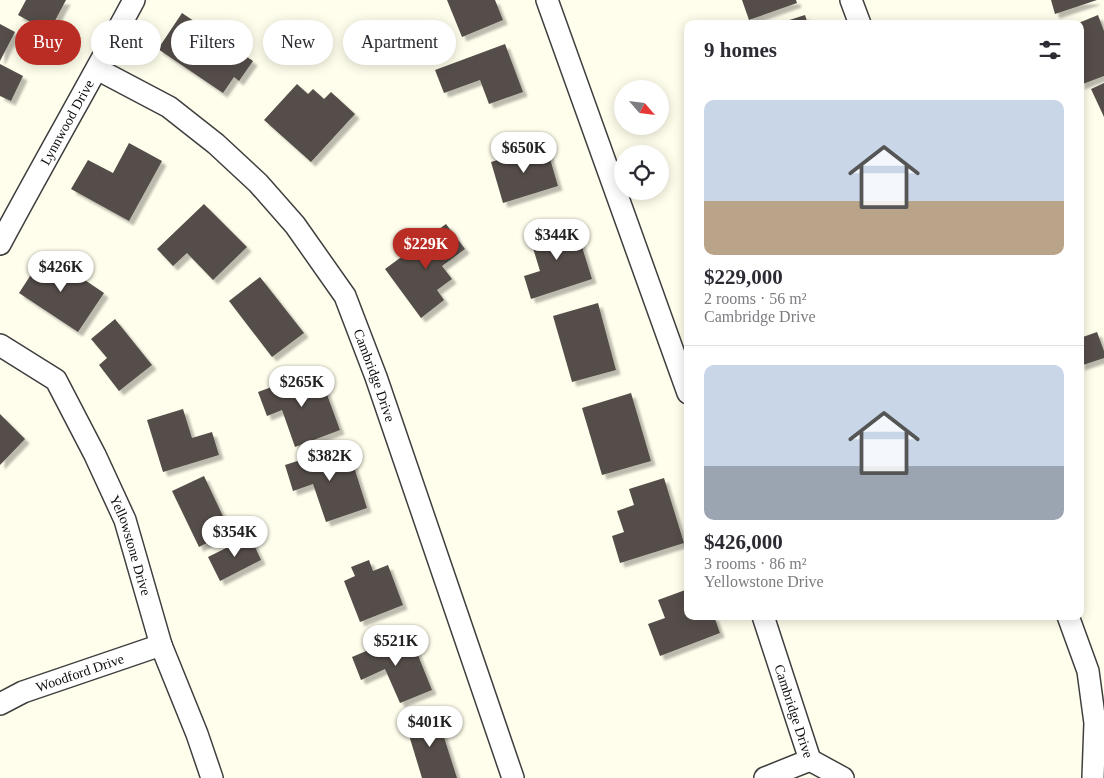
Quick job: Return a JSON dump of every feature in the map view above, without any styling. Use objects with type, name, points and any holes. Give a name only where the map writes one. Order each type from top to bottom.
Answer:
[{"type":"street","name":"Lynnwood Drive","points":[[0,244],[134,0]]},
{"type":"street","points":[[548,0],[684,382]]},
{"type":"street","points":[[851,0],[858,20]]},
{"type":"street","name":"Cambridge Drive","points":[[97,69],[169,107],[223,150],[258,183],[295,225],[345,296],[376,377],[513,778]]},
{"type":"street","name":"Yellowstone Drive","points":[[0,345],[56,380],[96,455],[126,520],[161,645],[197,734],[212,778]]},
{"type":"street","name":"Cambridge Drive","points":[[764,620],[810,760],[765,778]]},
{"type":"street","points":[[1069,620],[1088,672],[1095,723],[1093,778]]},
{"type":"street","name":"Woodford Drive","points":[[0,704],[23,692],[161,645]]},
{"type":"street","points":[[810,760],[843,778]]},
{"type":"building","points":[[26,0],[66,0],[55,20],[27,20],[18,15]]},
{"type":"building","points":[[447,0],[495,0],[503,20],[462,37]]},
{"type":"building","points":[[742,0],[796,0],[797,3],[749,20]]},
{"type":"building","points":[[1051,0],[1097,0],[1055,14]]},
{"type":"building","points":[[182,13],[192,20],[177,20]]},
{"type":"building","points":[[805,15],[807,20],[789,20]]},
{"type":"building","points":[[1098,15],[1104,31],[1104,76],[1084,84],[1084,21]]},
{"type":"building","points":[[0,24],[15,32],[0,61]]},
{"type":"building","points":[[171,30],[171,58],[161,51],[161,44]]},
{"type":"building","points":[[505,44],[523,92],[489,104],[480,80],[444,93],[435,70],[448,65],[456,65],[456,62]]},
{"type":"building","points":[[0,64],[23,76],[11,101],[0,96]]},
{"type":"building","points":[[182,65],[250,65],[239,81],[234,77],[223,93]]},
{"type":"building","points":[[1104,83],[1104,117],[1091,89]]},
{"type":"building","points":[[297,84],[308,94],[313,89],[324,99],[331,92],[355,114],[311,162],[264,120]]},
{"type":"building","points":[[129,143],[162,161],[129,221],[71,189],[88,160],[113,173]]},
{"type":"building","points":[[546,145],[558,186],[503,203],[491,162]]},
{"type":"building","points":[[204,204],[247,247],[213,280],[187,253],[173,266],[157,249]]},
{"type":"building","points":[[574,221],[592,279],[531,299],[524,276],[540,271],[529,235]]},
{"type":"building","points":[[446,224],[465,249],[442,266],[452,279],[437,290],[444,300],[421,318],[385,269]]},
{"type":"building","points":[[45,253],[104,293],[78,332],[19,293]]},
{"type":"building","points":[[260,277],[304,333],[272,357],[229,301]]},
{"type":"building","points":[[598,303],[616,370],[572,382],[553,316]]},
{"type":"building","points":[[115,319],[152,365],[119,391],[99,365],[107,358],[91,339]]},
{"type":"building","points":[[1097,332],[1104,351],[1104,358],[1084,365],[1084,337]]},
{"type":"building","points":[[318,370],[340,430],[295,447],[282,410],[267,416],[258,392]]},
{"type":"building","points":[[631,393],[651,461],[602,475],[582,408]]},
{"type":"building","points":[[183,409],[192,438],[212,432],[219,455],[163,472],[147,420]]},
{"type":"building","points":[[0,414],[25,439],[0,465]]},
{"type":"building","points":[[347,445],[367,508],[326,522],[313,484],[293,491],[285,465]]},
{"type":"building","points":[[204,476],[230,531],[199,547],[172,491]]},
{"type":"building","points":[[664,478],[684,543],[620,563],[612,536],[624,532],[617,511],[634,505],[629,489]]},
{"type":"building","points":[[250,536],[261,560],[220,581],[208,557]]},
{"type":"building","points":[[369,560],[373,571],[388,565],[403,605],[360,622],[344,581],[355,576],[351,567]]},
{"type":"building","points":[[684,590],[684,620],[715,620],[720,633],[660,656],[648,624],[665,618],[658,600]]},
{"type":"building","points":[[409,633],[432,690],[400,703],[385,669],[361,680],[352,657]]},
{"type":"building","points":[[436,712],[457,778],[422,778],[405,722]]}]
